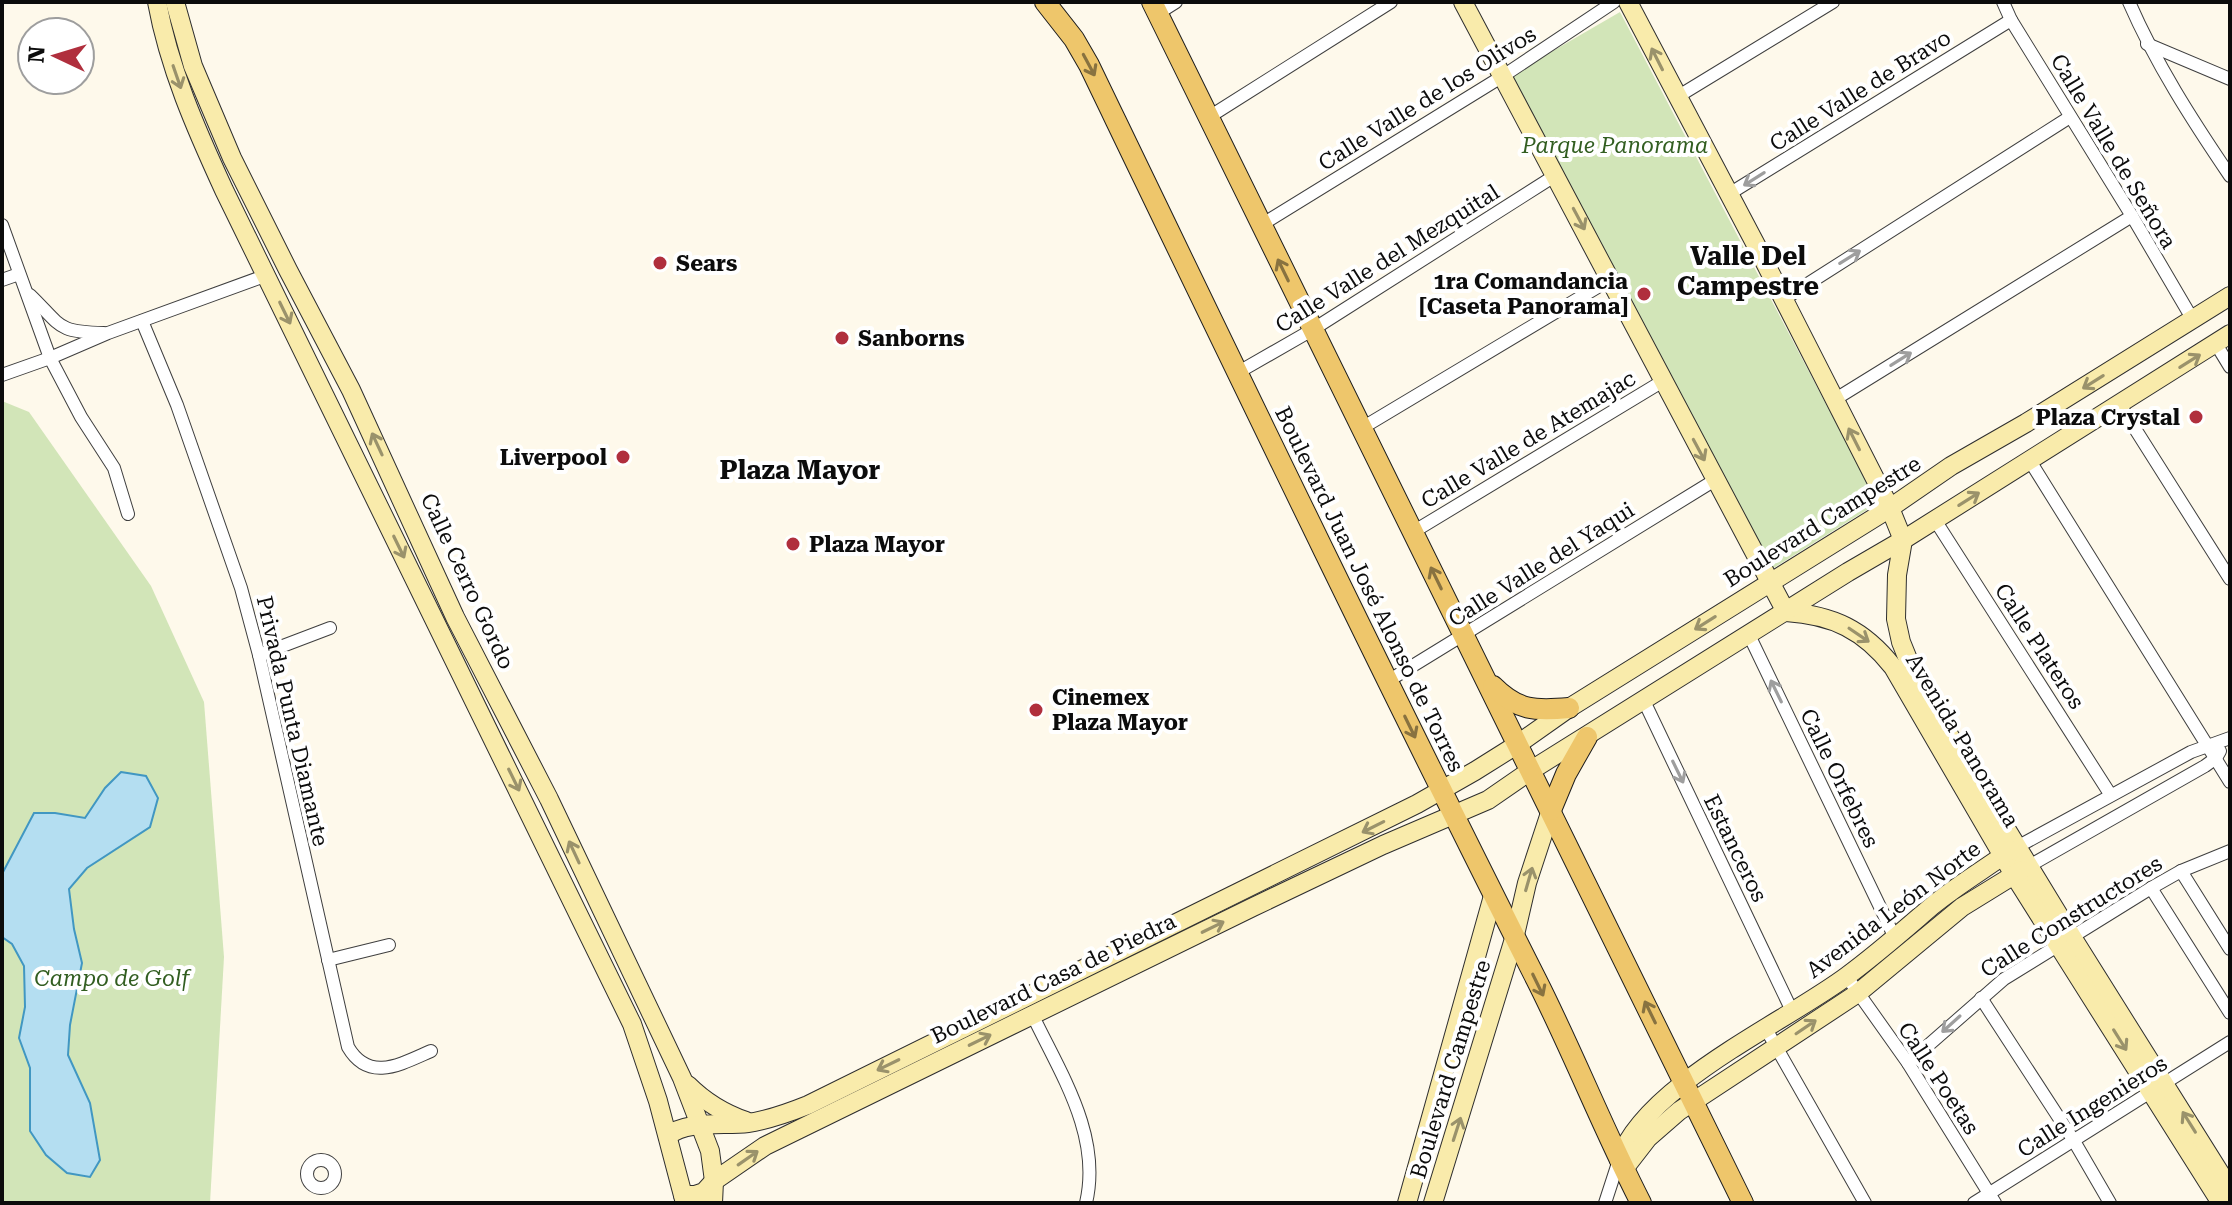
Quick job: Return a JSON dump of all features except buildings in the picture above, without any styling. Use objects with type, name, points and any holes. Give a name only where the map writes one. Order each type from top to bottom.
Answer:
[{"type":"main road","name":"Calle Cerro Gordo","points":[[157,2],[178,82],[209,158],[632,1024],[658,1101],[684,1199]]},
{"type":"main road","name":"Calle Cerro Gordo","points":[[175,2],[193,66],[232,158],[351,390],[455,617],[549,799],[685,1086],[710,1151],[713,1203]]},
{"type":"main road","name":"Boulevard Juan José Alonso de Torres","points":[[1045,2],[1074,39],[1089,65],[1453,815],[1536,979],[1618,1169],[1641,1203]]},
{"type":"main road","points":[[1463,2],[1786,612]]},
{"type":"main road","name":"Avenida Panorama","points":[[1628,2],[1890,508],[1903,540],[1895,601],[1901,642],[1918,684],[2021,870],[2159,1088],[2230,1189]]},
{"type":"main road","points":[[1155,8],[1551,810],[1682,1097],[1743,1203]]},
{"type":"main road","name":"Boulevard Campestre","points":[[1441,789],[1518,744],[1578,702],[1890,508],[1951,466],[2230,296]]},
{"type":"main road","points":[[1453,815],[1488,800],[2223,339]]},
{"type":"main road","name":"Avenida Panorama","points":[[1786,612],[1834,620],[1879,649],[2010,851]]},
{"type":"main road","points":[[1484,677],[1506,699],[1518,705],[1535,709],[1578,702],[1595,732]]},
{"type":"main road","points":[[1551,810],[1566,774],[1595,732]]},
{"type":"main road","name":"Boulevard Casa de Piedra","points":[[684,1199],[707,1190],[714,1181],[765,1146],[1032,1014],[1441,789]]},
{"type":"main road","name":"Boulevard Campestre","points":[[1433,1203],[1551,810]]},
{"type":"main road","name":"Boulevard Casa de Piedra","points":[[668,1136],[682,1127],[749,1122],[780,1116],[808,1105],[1173,936],[1453,815]]},
{"type":"main road","name":"Avenida León Norte","points":[[1618,1169],[1623,1149],[1632,1134],[1766,1029],[1847,977],[1933,905],[2010,851]]},
{"type":"main road","name":"Avenida León Norte","points":[[1682,1097],[1776,1047],[1858,993],[1962,907],[2021,870]]},
{"type":"main road","name":"Boulevard Campestre","points":[[1407,1203],[1493,896]]},
{"type":"main road","points":[[658,1101],[668,1113],[680,1114],[687,1108],[685,1086]]},
{"type":"main road","points":[[685,1086],[718,1109],[749,1122]]},
{"type":"main road","name":"Avenida Panorama","points":[[2159,1088],[2221,1203]]},
{"type":"street","points":[[1155,8],[1176,2]]},
{"type":"street","points":[[1209,117],[1391,2]]},
{"type":"street","name":"Calle Valle de los Olivos","points":[[1261,225],[1503,76],[1614,2]]},
{"type":"street","points":[[1677,97],[1833,2]]},
{"type":"street","name":"Calle Valle de Señora","points":[[2003,2],[2193,320]]},
{"type":"street","points":[[2129,2],[2147,44],[2166,77],[2230,176]]},
{"type":"street","name":"Calle Valle de Bravo","points":[[1729,194],[2011,20]]},
{"type":"street","points":[[2147,44],[2230,79]]},
{"type":"street","points":[[1784,299],[2070,117]]},
{"type":"street","name":"Calle Valle del Mezquital","points":[[1237,373],[1312,330],[1556,175]]},
{"type":"street","points":[[1834,400],[2132,216]]},
{"type":"street","points":[[2,225],[50,358],[81,417],[114,468],[128,514]]},
{"type":"street","points":[[2,280],[19,274]]},
{"type":"street","points":[[2,375],[267,275]]},
{"type":"street","points":[[1362,428],[1611,279]]},
{"type":"street","points":[[26,291],[60,327],[70,331],[108,333]]},
{"type":"street","name":"Privada Punta Diamante","points":[[142,321],[166,374],[241,588],[348,1047],[362,1065],[381,1068],[431,1051]]},
{"type":"street","points":[[2223,339],[2230,367]]},
{"type":"street","name":"Calle Valle de Atemajac","points":[[1413,532],[1663,381]]},
{"type":"street","points":[[2120,405],[2230,579]]},
{"type":"street","points":[[2030,461],[2230,782]]},
{"type":"street","name":"Calle Valle del Yaqui","points":[[1388,681],[1715,480]]},
{"type":"street","name":"Calle Plateros","points":[[1935,520],[2110,794]]},
{"type":"street","points":[[259,655],[330,628]]},
{"type":"street","name":"Calle Orfebres","points":[[1749,635],[1895,938]]},
{"type":"street","name":"Estanceros","points":[[1644,701],[1792,1011]]},
{"type":"street","name":"Avenida León Norte","points":[[2010,851],[2110,794],[2208,744],[2229,738]]},
{"type":"street","name":"Avenida León Norte","points":[[2021,870],[2205,766],[2216,758],[2229,738]]},
{"type":"street","name":"Calle Constructores","points":[[1908,1063],[2004,979],[2181,871],[2230,851]]},
{"type":"street","points":[[2181,871],[2230,949]]},
{"type":"street","points":[[2151,888],[2230,1013]]},
{"type":"street","points":[[328,960],[389,945]]},
{"type":"street","name":"Calle Poetas","points":[[1847,977],[1908,1063],[1992,1198]]},
{"type":"street","points":[[1981,998],[2074,1141],[2110,1203]]},
{"type":"street","points":[[1032,1014],[1078,1110],[1086,1134],[1090,1177],[1086,1203]]},
{"type":"street","points":[[1766,1029],[1865,1203]]},
{"type":"street","name":"Calle Ingenieros","points":[[1974,1203],[1992,1198],[2074,1141],[2230,1042]]},
{"type":"street","points":[[1605,1203],[1618,1169]]},
{"type":"street","points":[[321,1189],[324,1203]]},
{"type":"green space","name":"Parque Panorama","points":[[1620,12],[1878,503],[1767,572],[1508,77]]},
{"type":"green space","name":"Campo de Golf","points":[[2,401],[29,412],[151,586],[204,702],[224,957],[210,1203],[2,1203]]},
{"type":"water","points":[[121,772],[146,776],[158,798],[150,827],[87,868],[69,889],[82,963],[70,1025],[68,1055],[90,1103],[100,1160],[90,1177],[67,1173],[46,1155],[30,1131],[30,1068],[19,1038],[25,1007],[24,966],[12,944],[2,937],[2,874],[34,813],[85,818],[105,788]]},
{"type":"place","name":"Sears","points":[[660,263]]},
{"type":"place","name":"1ra Comandancia [Caseta Panorama]","points":[[1644,294]]},
{"type":"place","name":"Sanborns","points":[[842,338]]},
{"type":"place","name":"Plaza Crystal","points":[[2196,417]]},
{"type":"place","name":"Liverpool","points":[[623,457]]},
{"type":"place","name":"Plaza Mayor","points":[[793,544]]},
{"type":"place","name":"Cinemex Plaza Mayor","points":[[1036,710]]},
{"type":"district","name":"Valle Del Campestre","points":[[1748,271]]},
{"type":"district","name":"Plaza Mayor","points":[[800,470]]}]
